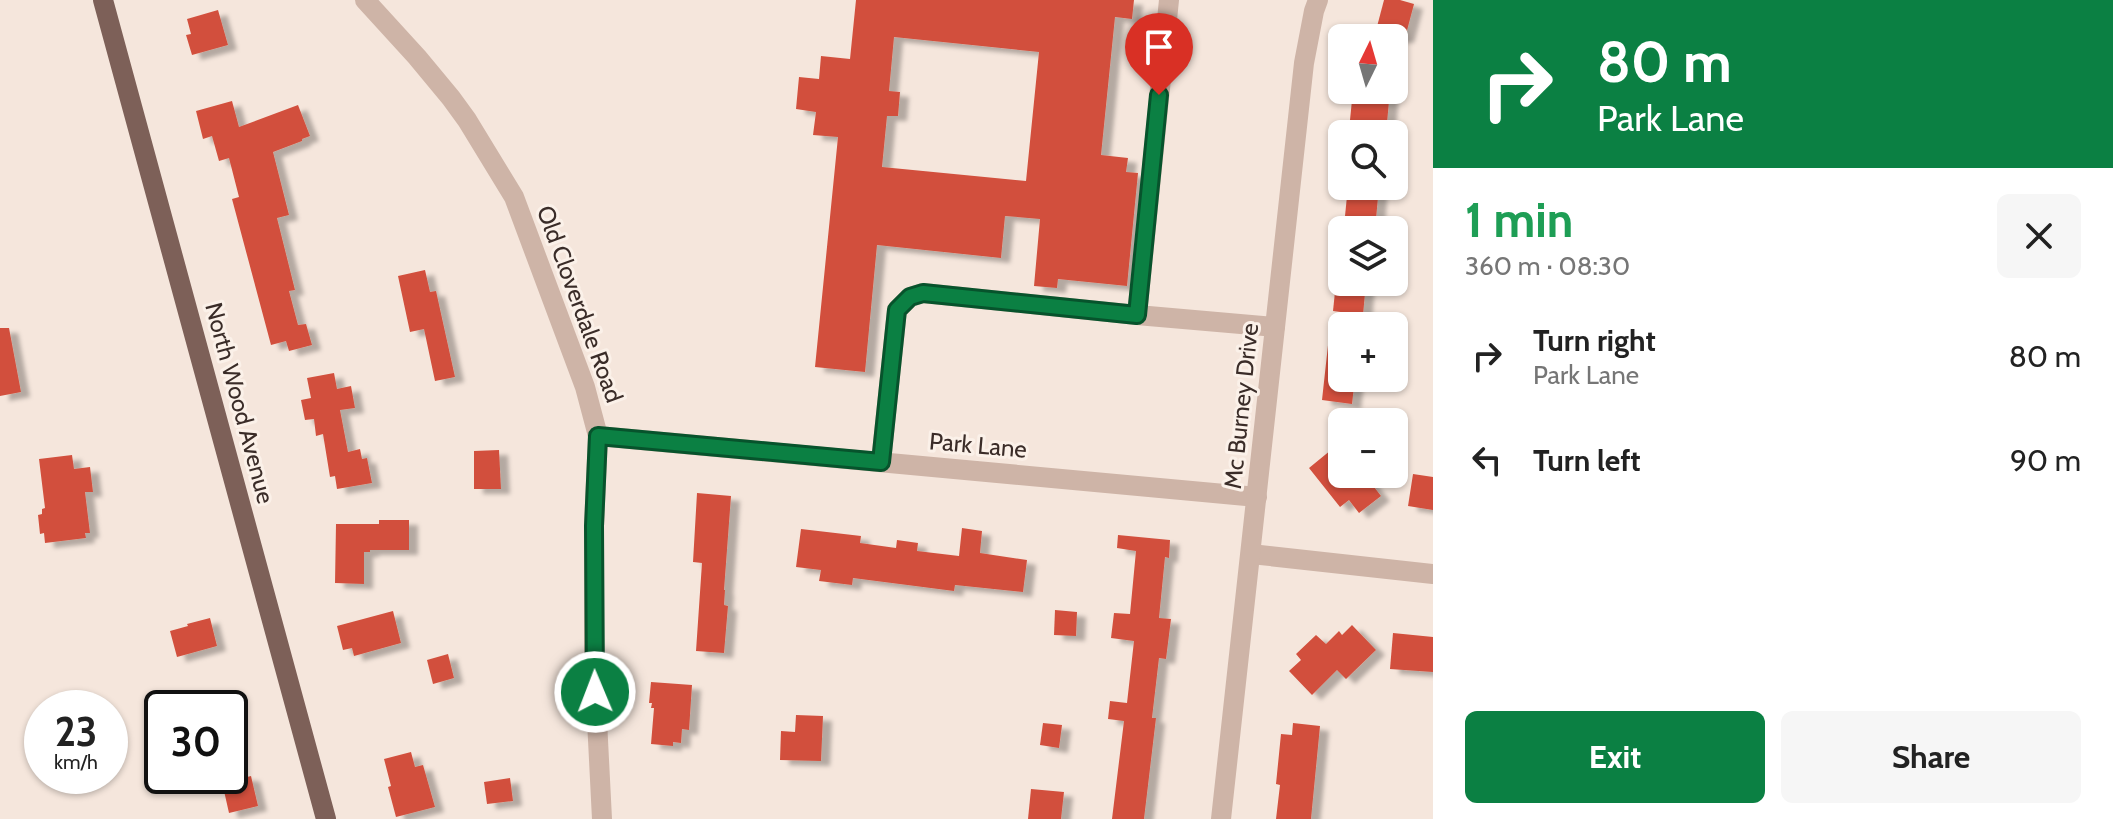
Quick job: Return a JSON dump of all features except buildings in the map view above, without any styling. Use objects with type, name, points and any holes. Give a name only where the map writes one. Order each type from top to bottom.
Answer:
[{"type":"main road","name":"North Wood Avenue","points":[[103,0],[326,819]]},
{"type":"street","name":"Old Cloverdale Road","points":[[365,0],[451,98],[514,197],[585,387],[598,436],[594,661],[602,819]]},
{"type":"street","points":[[1137,315],[1169,0]]},
{"type":"street","name":"Mc Burney Drive","points":[[1221,819],[1304,63],[1318,0]]},
{"type":"street","points":[[881,462],[897,310],[910,297],[923,293],[1275,327]]},
{"type":"street","name":"Park Lane","points":[[598,436],[1257,497]]},
{"type":"street","points":[[1251,554],[1433,574]]},
{"type":"route","points":[[595,692],[594,526],[598,436],[881,462],[897,310],[910,297],[923,293],[1137,315],[1159,95]]}]
